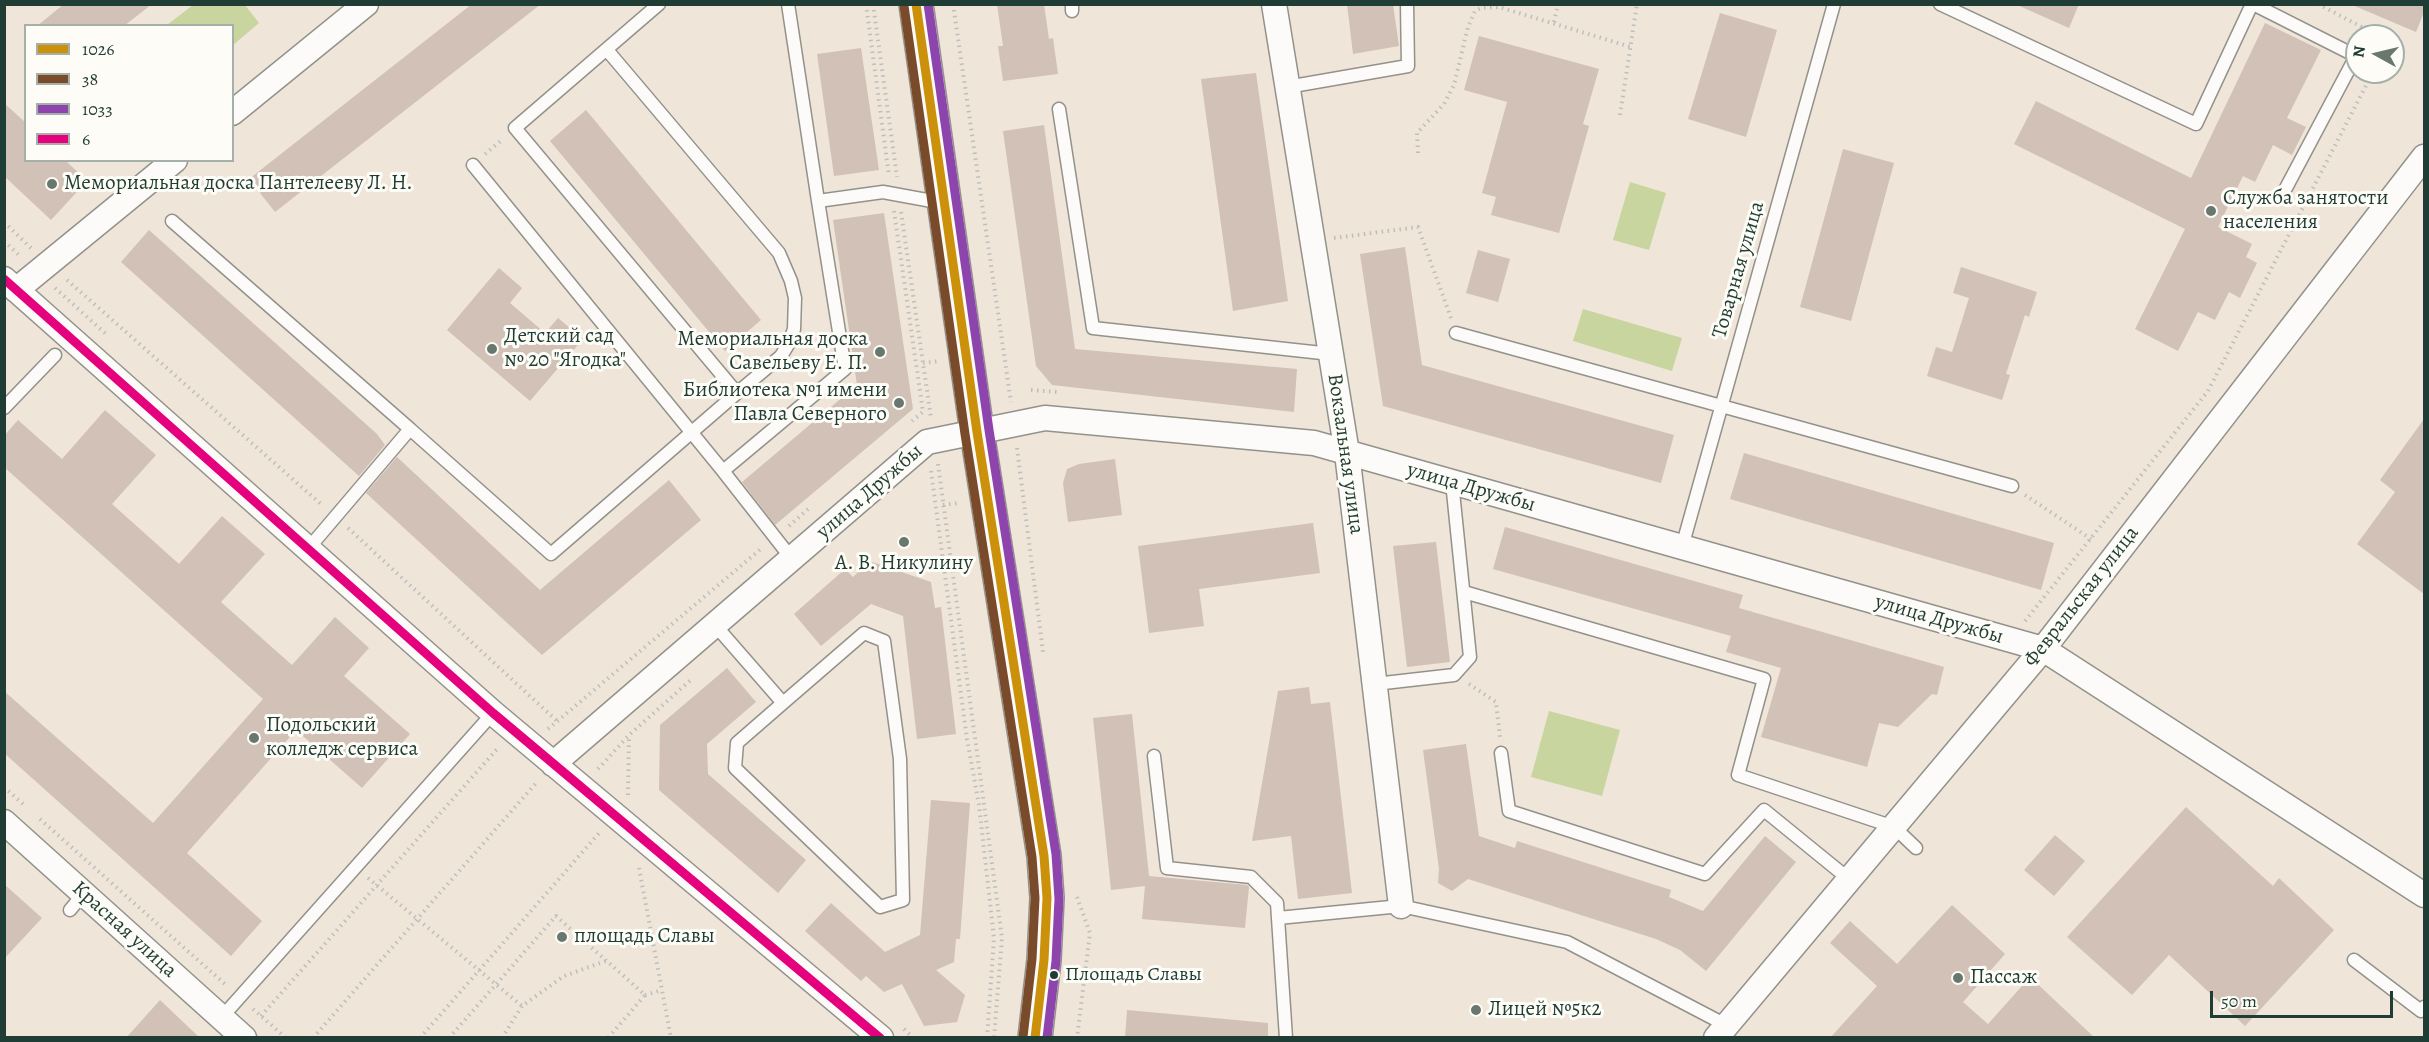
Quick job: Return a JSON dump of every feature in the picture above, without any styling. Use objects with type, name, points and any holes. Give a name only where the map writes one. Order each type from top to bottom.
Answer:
[{"type":"street","points":[[234,111],[366,4]]},
{"type":"street","points":[[916,4],[977,432],[1044,856],[1047,898],[1044,960],[1035,1038]]},
{"type":"street","name":"Вокзальная улица","points":[[1274,4],[1347,453],[1401,906]]},
{"type":"street","name":"Февральская улица","points":[[1721,1031],[2043,649],[2424,157]]},
{"type":"street","points":[[173,162],[48,264],[10,284],[493,713],[547,771],[881,1038]]},
{"type":"street","name":"улица Дружбы","points":[[547,771],[927,442],[1045,418],[1314,443],[2043,649],[2424,895]]},
{"type":"street","name":"Красная улица","points":[[4,822],[77,902],[222,1017],[244,1038]]},
{"type":"lane","points":[[659,4],[515,128],[737,393]]},
{"type":"lane","points":[[723,471],[845,369],[788,4]]},
{"type":"lane","points":[[1287,87],[1408,66],[1407,4]]},
{"type":"lane","name":"Товарная улица","points":[[1682,547],[1834,4]]},
{"type":"lane","points":[[1940,4],[2196,124],[2252,4],[2356,56],[2286,188]]},
{"type":"lane","points":[[172,220],[551,554],[781,356],[794,329],[795,298],[791,281],[779,254],[607,50]]},
{"type":"lane","points":[[1059,109],[1093,328],[1331,354]]},
{"type":"lane","points":[[473,165],[692,432],[792,559]]},
{"type":"lane","points":[[818,201],[883,192],[944,203]]},
{"type":"lane","points":[[1456,333],[2012,486]]},
{"type":"lane","points":[[4,408],[55,355]]},
{"type":"lane","points":[[308,549],[410,429]]},
{"type":"lane","points":[[1375,684],[1454,675],[1470,657],[1452,482]]},
{"type":"lane","points":[[1464,592],[1764,679],[1738,775],[1894,827],[1916,848]]},
{"type":"lane","points":[[715,625],[783,703]]},
{"type":"lane","points":[[864,633],[884,641],[900,759],[903,900],[880,907],[735,768],[737,743],[783,703],[864,633]]},
{"type":"lane","points":[[222,1017],[493,713]]},
{"type":"lane","points":[[1501,753],[1509,811],[1705,874],[1764,810],[1850,880]]},
{"type":"lane","points":[[1154,756],[1167,868],[1251,877],[1276,903],[1286,1038]]},
{"type":"lane","points":[[1278,918],[1401,906],[1567,942],[1721,1031]]},
{"type":"lane","points":[[2354,960],[2421,1011],[2424,1007]]},
{"type":"path","points":[[873,4],[1002,938],[994,1038]]},
{"type":"path","points":[[953,4],[1014,424],[1044,660]]},
{"type":"path","points":[[1554,22],[1558,4]]},
{"type":"path","points":[[1620,115],[1637,4]]},
{"type":"path","points":[[2318,4],[2356,24]]},
{"type":"path","points":[[1418,153],[1417,133],[1444,104],[1454,85],[1468,27],[1475,11],[1499,7],[1630,47]]},
{"type":"path","points":[[2010,640],[2208,391],[2367,84]]},
{"type":"path","points":[[473,165],[515,128]]},
{"type":"path","points":[[4,222],[48,264],[335,517],[557,722]]},
{"type":"path","points":[[1312,241],[1418,227],[1456,333]]},
{"type":"path","points":[[1032,390],[1067,394]]},
{"type":"path","points":[[905,427],[923,412]]},
{"type":"path","points":[[930,468],[979,805],[994,938],[987,1038]]},
{"type":"path","points":[[2012,486],[2091,538]]},
{"type":"path","points":[[546,731],[810,508]]},
{"type":"path","points":[[1454,675],[1496,702],[1501,753]]},
{"type":"path","points":[[627,801],[629,735]]},
{"type":"path","points":[[261,1016],[502,743]]},
{"type":"path","points":[[313,1038],[547,771]]},
{"type":"path","points":[[4,787],[30,810]]},
{"type":"path","points":[[38,817],[286,1038]]},
{"type":"path","points":[[420,1038],[602,829]]},
{"type":"path","points":[[638,861],[671,1038]]},
{"type":"path","points":[[354,867],[522,1006]]},
{"type":"path","points":[[1076,896],[1090,933],[1077,1038]]},
{"type":"path","points":[[448,1038],[556,916],[645,995]]},
{"type":"path","points":[[502,1038],[522,1006],[564,976],[606,961]]},
{"type":"path","points":[[608,1038],[645,995],[662,990]]},
{"type":"green space","points":[[193,5],[245,5],[259,23],[234,44],[234,24],[168,24]]},
{"type":"green space","points":[[1630,182],[1666,193],[1649,250],[1613,240]]},
{"type":"green space","points":[[1583,309],[1682,338],[1672,371],[1573,341]]},
{"type":"green space","points":[[1549,711],[1620,730],[1602,796],[1531,777]]},
{"type":"building","points":[[64,4],[152,4],[127,24],[39,24]]},
{"type":"building","points":[[472,4],[541,4],[275,212],[249,179]]},
{"type":"building","points":[[997,4],[1044,4],[1049,39],[1053,38],[1058,74],[1003,81],[998,46],[1003,46]]},
{"type":"building","points":[[1347,4],[1393,4],[1399,46],[1353,54]]},
{"type":"building","points":[[2015,4],[2079,4],[2069,28]]},
{"type":"building","points":[[2350,4],[2424,4],[2424,12],[2416,32],[2405,27],[2405,24],[2397,24]]},
{"type":"building","points":[[1720,13],[1777,30],[1746,137],[1688,119]]},
{"type":"building","points":[[2265,23],[2321,50],[2287,118],[2306,127],[2292,155],[2273,145],[2255,182],[2243,176],[2218,227],[2252,244],[2246,257],[2257,263],[2240,298],[2229,292],[2215,320],[2198,312],[2178,351],[2135,329],[2185,229],[2014,144],[2036,101],[2191,178]]},
{"type":"building","points":[[1479,36],[1599,69],[1583,124],[1589,126],[1559,233],[1491,215],[1496,197],[1482,193],[1507,102],[1464,90]]},
{"type":"building","points":[[861,48],[879,170],[834,176],[817,54]]},
{"type":"building","points":[[1256,73],[1288,301],[1233,311],[1201,79]]},
{"type":"building","points":[[4,103],[24,121],[24,162],[67,162],[87,181],[51,220],[4,176]]},
{"type":"building","points":[[586,110],[761,320],[725,351],[550,141]]},
{"type":"building","points":[[1044,125],[1075,349],[1297,369],[1294,412],[1052,385],[1036,366],[1003,131]]},
{"type":"building","points":[[1843,149],[1894,163],[1851,321],[1800,307]]},
{"type":"building","points":[[884,213],[913,409],[775,525],[742,482],[857,385],[833,220]]},
{"type":"building","points":[[149,230],[377,434],[385,445],[359,476],[121,262]]},
{"type":"building","points":[[1405,247],[1422,365],[1674,435],[1661,483],[1383,406],[1360,254]]},
{"type":"building","points":[[1478,250],[1510,259],[1498,302],[1466,293]]},
{"type":"building","points":[[1961,267],[2037,292],[2029,317],[2025,315],[2006,374],[2010,375],[2002,400],[1927,376],[1936,347],[1952,352],[1969,298],[1953,293]]},
{"type":"building","points":[[499,268],[522,288],[510,303],[545,333],[558,318],[583,339],[530,401],[447,330]]},
{"type":"building","points":[[105,410],[156,455],[112,504],[179,564],[222,516],[265,554],[221,602],[292,665],[335,617],[369,648],[344,676],[410,734],[362,788],[296,730],[187,853],[262,921],[231,956],[4,753],[4,691],[153,823],[263,699],[4,467],[4,436],[18,420],[62,459]]},
{"type":"building","points":[[2424,419],[2424,594],[2357,544],[2395,492],[2380,480]]},
{"type":"building","points":[[1744,453],[2054,543],[2041,590],[1730,499]]},
{"type":"building","points":[[397,457],[540,590],[669,480],[701,520],[542,655],[366,493]]},
{"type":"building","points":[[1115,459],[1122,515],[1068,522],[1063,483],[1067,469],[1079,464]]},
{"type":"building","points":[[1313,523],[1320,573],[1199,589],[1204,626],[1149,633],[1138,546]]},
{"type":"building","points":[[1505,527],[1743,595],[1739,608],[1944,667],[1937,695],[1932,694],[1898,727],[1879,723],[1867,767],[1761,737],[1781,668],[1726,652],[1731,636],[1493,569]]},
{"type":"building","points":[[1436,542],[1450,662],[1407,667],[1393,546]]},
{"type":"building","points":[[869,561],[931,582],[935,608],[941,607],[956,734],[917,739],[903,616],[871,604],[821,646],[794,614],[845,569],[853,577]]},
{"type":"building","points":[[727,668],[756,702],[707,744],[708,774],[806,860],[778,893],[659,790],[660,725]]},
{"type":"building","points":[[1309,687],[1311,704],[1330,702],[1352,893],[1298,899],[1291,836],[1252,841],[1278,691]]},
{"type":"building","points":[[1132,714],[1149,876],[1247,885],[1249,887],[1245,928],[1142,919],[1145,886],[1111,890],[1093,718]]},
{"type":"building","points":[[1466,744],[1479,836],[1515,848],[1517,841],[1671,890],[1669,897],[1703,911],[1765,836],[1796,862],[1706,971],[1680,950],[1656,939],[1468,879],[1452,891],[1438,883],[1439,869],[1423,750]]},
{"type":"building","points":[[931,800],[970,803],[960,939],[956,939],[954,962],[936,970],[965,995],[957,1022],[924,1026],[902,984],[884,992],[866,976],[861,981],[805,931],[831,903],[885,952],[920,935]]},
{"type":"building","points":[[2186,807],[2273,886],[2279,878],[2334,930],[2245,1026],[2169,955],[2132,995],[2067,937]]},
{"type":"building","points":[[2055,835],[2085,861],[2054,896],[2024,870]]},
{"type":"building","points":[[4,884],[42,918],[4,959]]},
{"type":"building","name":"Пассаж","points":[[1952,905],[2005,954],[1963,1002],[1988,1024],[2030,977],[2095,1038],[1830,1038],[1877,986],[1830,943],[1850,921],[1897,964]]},
{"type":"building","points":[[160,1000],[200,1038],[126,1038]]},
{"type":"building","points":[[1127,1010],[1268,1023],[1268,1038],[1125,1038]]},
{"type":"transit line","name":"1026","points":[[916,4],[977,432],[1044,856],[1047,898],[1044,960],[1035,1038]]},
{"type":"transit line","name":"1033","points":[[928,4],[989,430],[1056,854],[1059,899],[1056,961],[1047,1038]]},
{"type":"transit line","name":"38","points":[[904,6],[965,434],[1032,857],[1035,898],[1032,959],[1023,1037]]},
{"type":"transit line","name":"6","points":[[4,279],[493,713],[880,1038]]},
{"type":"place","name":"Мемориальная доска Пантелееву Л. Н.","points":[[52,184]]},
{"type":"place","name":"Служба занятости населения","points":[[2211,211]]},
{"type":"place","name":"Детский сад № 20 \"Ягодка\"","points":[[492,349]]},
{"type":"place","name":"Мемориальная доска Савельеву Е. П.","points":[[880,352]]},
{"type":"place","name":"Библиотека №1 имени Павла Северного","points":[[899,403]]},
{"type":"place","name":"А. В. Никулину","points":[[904,542]]},
{"type":"place","name":"Подольский колледж сервиса","points":[[254,738]]},
{"type":"place","name":"площадь Славы","points":[[562,937]]},
{"type":"place","name":"Площадь Славы","points":[[1054,975]]},
{"type":"place","name":"Пассаж","points":[[1958,978]]},
{"type":"place","name":"Лицей №5к2","points":[[1476,1010]]}]
